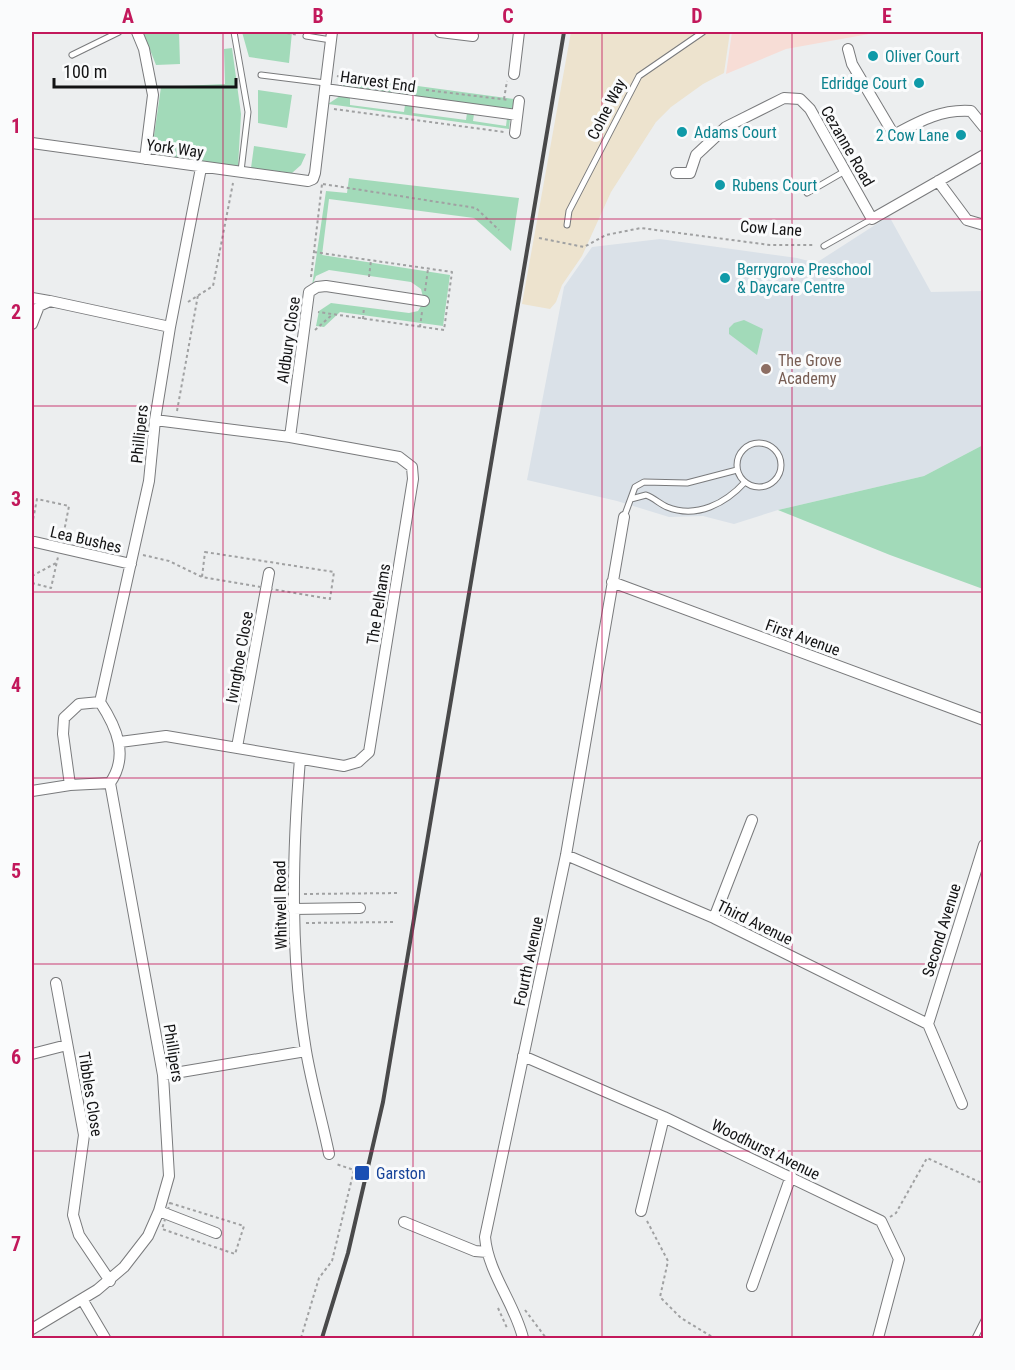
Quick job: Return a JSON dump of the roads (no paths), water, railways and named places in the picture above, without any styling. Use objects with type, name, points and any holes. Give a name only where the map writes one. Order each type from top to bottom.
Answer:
[{"type":"street","points":[[137,32],[144,49],[153,95],[145,159]]},
{"type":"street","points":[[440,32],[473,36]]},
{"type":"street","points":[[514,74],[519,32]]},
{"type":"street","points":[[325,86],[331,36]]},
{"type":"street","points":[[848,49],[852,64],[894,135],[925,118],[951,110],[971,111],[984,127]]},
{"type":"street","name":"Harvest End","points":[[318,181],[325,86],[517,115]]},
{"type":"street","name":"Cezanne Road","points":[[676,173],[690,173],[696,156],[726,127],[784,98],[800,99],[810,109],[872,219]]},
{"type":"street","points":[[515,133],[519,101]]},
{"type":"street","name":"York Way","points":[[32,143],[201,168],[318,181]]},
{"type":"street","name":"Cow Lane","points":[[872,219],[984,155]]},
{"type":"street","name":"Phillipers","points":[[100,702],[149,481],[154,420],[201,168]]},
{"type":"street","points":[[938,181],[967,220],[984,225]]},
{"type":"street","name":"Aldbury Close","points":[[290,437],[309,292],[317,287],[326,286],[424,300]]},
{"type":"street","points":[[32,298],[170,327]]},
{"type":"street","points":[[32,324],[39,306],[50,301]]},
{"type":"street","name":"The Pelhams","points":[[120,742],[166,736],[300,759],[352,765],[365,758],[369,752],[413,479],[412,467],[399,457],[290,437],[154,420]]},
{"type":"street","name":"Fourth Avenue","points":[[523,1338],[513,1307],[487,1252],[485,1237],[566,855],[624,517]]},
{"type":"street","name":"Lea Bushes","points":[[35,542],[131,564]]},
{"type":"street","name":"Ivinghoe Close","points":[[237,747],[269,573]]},
{"type":"street","name":"First Avenue","points":[[612,582],[984,720]]},
{"type":"street","points":[[32,791],[70,785],[110,783],[120,762],[120,742],[113,722],[100,702],[79,704],[64,718],[63,734],[70,785]]},
{"type":"street","name":"Whitwell Road","points":[[300,759],[293,894],[294,923],[306,1051],[329,1154]]},
{"type":"street","name":"Phillipers","points":[[32,1329],[110,1281],[137,1253],[159,1211],[169,1176],[163,1075],[110,783]]},
{"type":"street","points":[[714,918],[752,820]]},
{"type":"street","name":"Second Avenue","points":[[928,1024],[984,846]]},
{"type":"street","name":"Third Avenue","points":[[566,855],[714,918],[928,1024]]},
{"type":"street","points":[[293,909],[360,908]]},
{"type":"street","name":"Tibbles Close","points":[[56,983],[84,1135],[73,1215],[80,1235],[110,1281]]},
{"type":"street","points":[[928,1024],[962,1104]]},
{"type":"street","name":"Tibbles Close","points":[[32,1054],[67,1045]]},
{"type":"street","points":[[163,1075],[306,1051]]},
{"type":"street","name":"Woodhurst Avenue","points":[[524,1056],[664,1117],[881,1221],[899,1259],[878,1338]]},
{"type":"street","points":[[641,1211],[664,1117]]},
{"type":"street","points":[[752,1286],[791,1176]]},
{"type":"street","points":[[159,1211],[216,1233]]},
{"type":"street","points":[[404,1222],[475,1251],[487,1252]]},
{"type":"street","points":[[82,1299],[105,1338]]},
{"type":"lane","points":[[72,55],[119,32]]},
{"type":"lane","points":[[234,32],[248,112],[238,171]]},
{"type":"lane","name":"Colne Way","points":[[567,225],[570,211],[639,76],[703,32]]},
{"type":"lane","points":[[306,36],[331,36]]},
{"type":"lane","points":[[261,75],[325,86]]},
{"type":"lane","points":[[807,193],[845,171]]},
{"type":"lane","name":"Cow Lane","points":[[824,246],[872,219]]},
{"type":"lane","points":[[754,444],[768,445],[778,455],[780,470],[772,482],[759,487],[745,482],[737,470],[742,451],[754,444]]},
{"type":"lane","points":[[624,517],[635,487],[644,482],[687,483],[737,470]]},
{"type":"lane","points":[[630,500],[635,496],[646,495],[673,509],[697,510],[723,503],[745,482]]},
{"type":"lane","points":[[975,1338],[984,1320]]},
{"type":"railway","points":[[322,1338],[348,1253],[383,1102],[564,32]]},
{"type":"place","name":"Oliver Court","points":[[873,56]]},
{"type":"place","name":"Edridge Court","points":[[919,83]]},
{"type":"place","name":"Adams Court","points":[[682,132]]},
{"type":"place","name":"2 Cow Lane","points":[[961,135]]},
{"type":"place","name":"Rubens Court","points":[[720,185]]},
{"type":"place","name":"Berrygrove Preschool & Daycare Centre","points":[[725,278]]},
{"type":"place","name":"The Grove Academy","points":[[766,369]]},
{"type":"place","name":"Garston","points":[[362,1173]]}]
